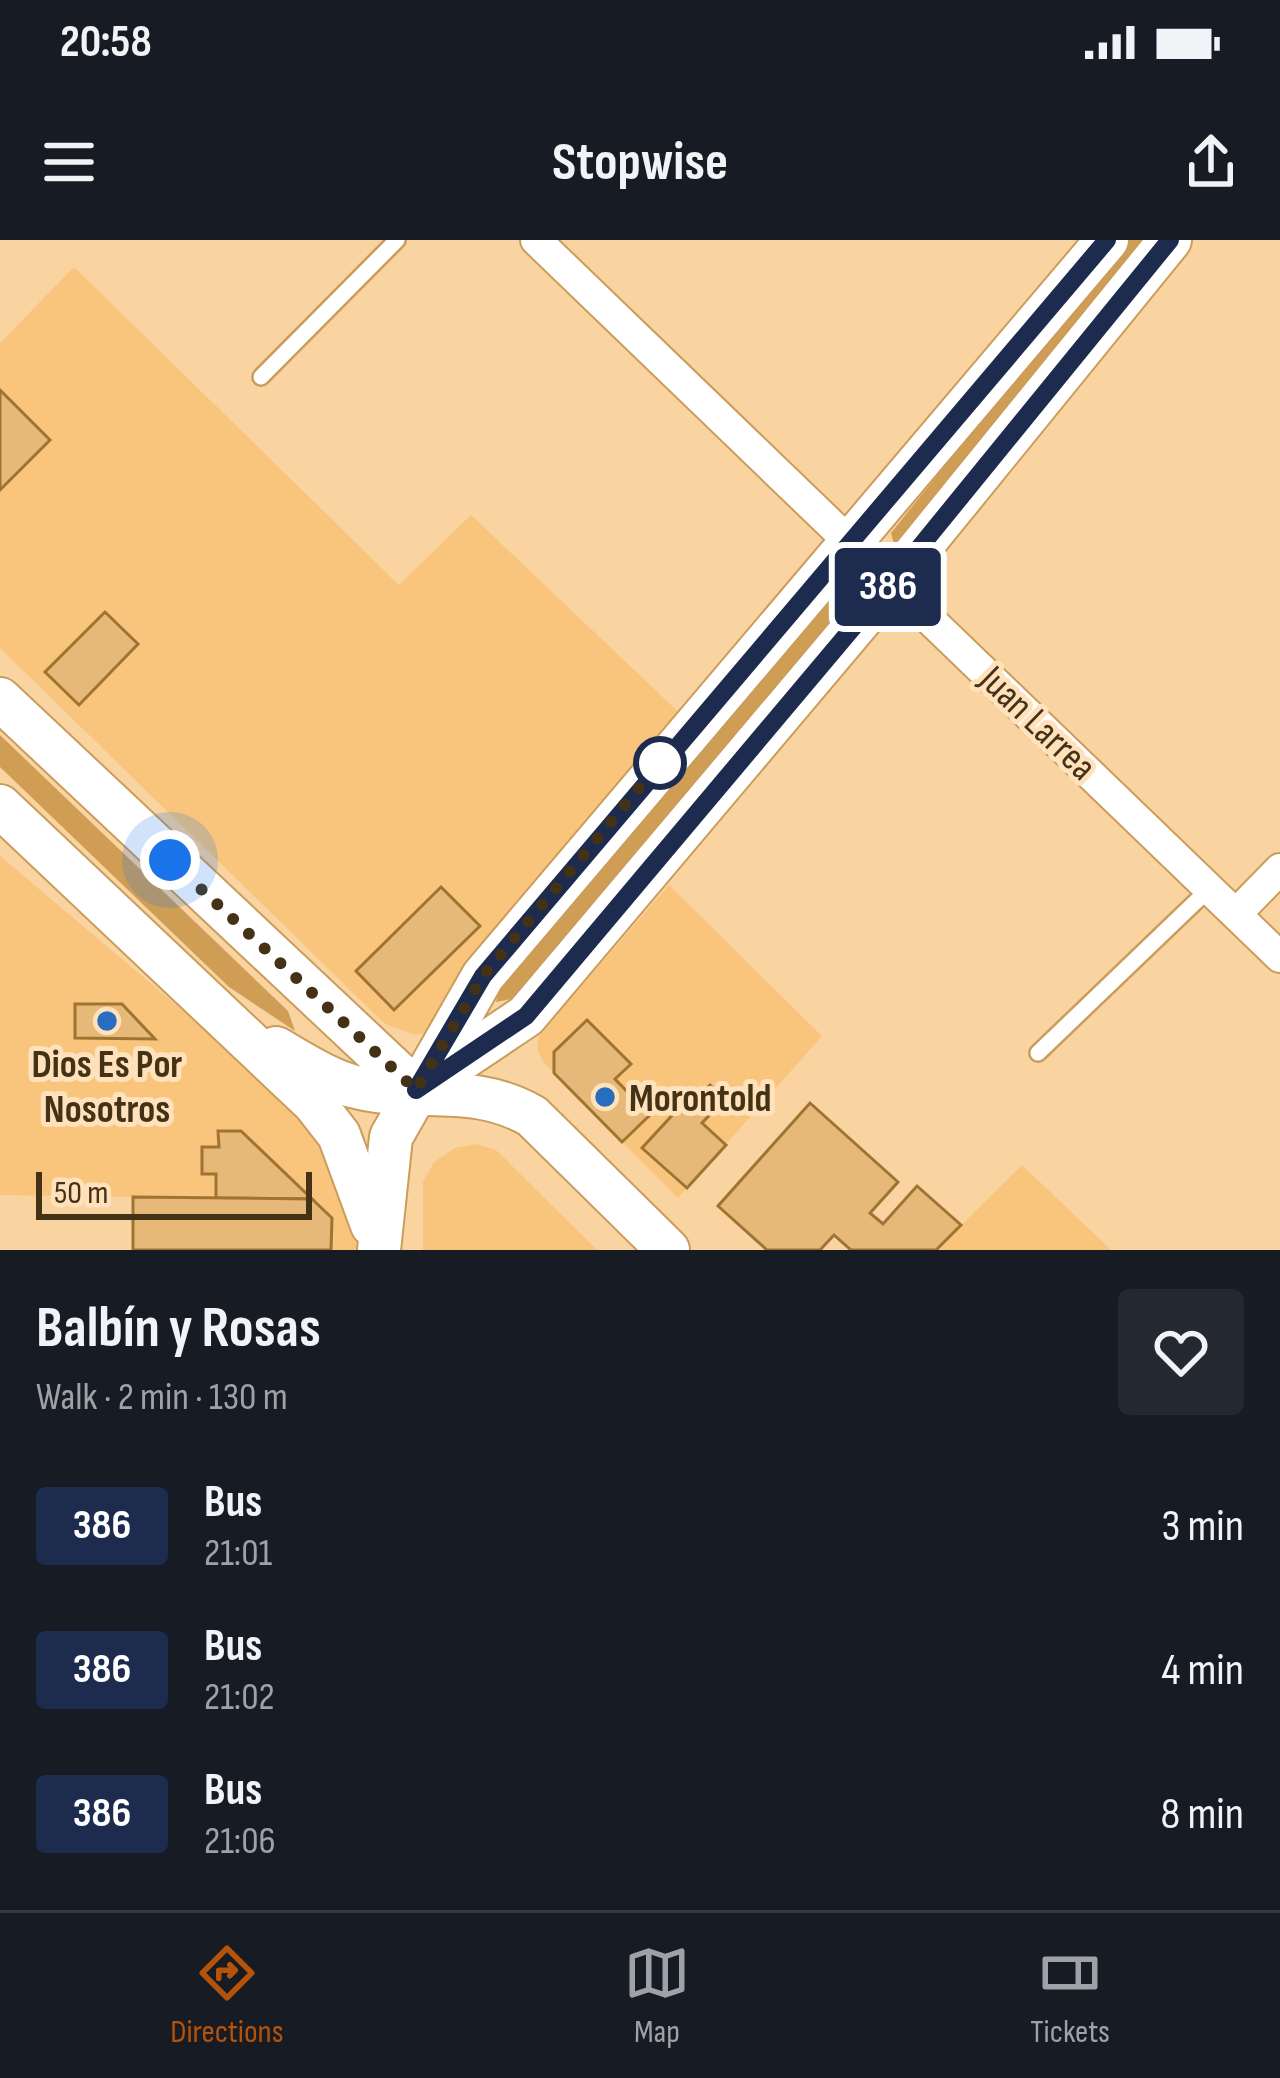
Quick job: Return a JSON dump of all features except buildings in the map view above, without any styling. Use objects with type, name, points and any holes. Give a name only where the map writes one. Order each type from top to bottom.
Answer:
[{"type":"main road","points":[[379,1249],[391,1137],[483,976],[1107,240]]},
{"type":"main road","points":[[416,1090],[526,1016],[893,580],[1170,240]]},
{"type":"main road","points":[[0,699],[416,1090]]},
{"type":"main road","points":[[0,806],[314,1103],[339,1135],[379,1249]]},
{"type":"main road","points":[[212,1006],[323,1074],[361,1089],[480,1095],[532,1116],[668,1250]]},
{"type":"street","name":"Juan Larrea","points":[[550,244],[1280,957]]},
{"type":"street","points":[[1236,914],[1280,869]]},
{"type":"lane","points":[[261,377],[397,240]]},
{"type":"lane","points":[[1038,1053],[1210,888]]},
{"type":"shaded area","points":[[1126,240],[1154,240],[896,552],[891,533]]},
{"type":"shaded area","points":[[74,267],[399,585],[471,515],[690,723],[431,1031],[416,1035],[385,1024],[0,648],[0,343]]},
{"type":"shaded area","points":[[843,586],[853,599],[517,998],[496,1002],[502,977]]},
{"type":"shaded area","points":[[0,735],[288,1011],[295,1031],[229,987],[0,767]]},
{"type":"shaded area","points":[[0,856],[291,1102],[349,1174],[357,1250],[133,1250],[133,1197],[0,1195]]},
{"type":"shaded area","points":[[669,885],[822,1036],[678,1198],[544,1063],[537,1049],[539,1035]]},
{"type":"shaded area","points":[[476,1144],[496,1150],[597,1250],[423,1250],[423,1182],[434,1162],[455,1148]]},
{"type":"shaded area","points":[[1022,1165],[1111,1250],[936,1250]]},
{"type":"bus line","name":"386","points":[[1107,240],[903,487],[660,763],[483,976],[416,1090],[526,1016],[893,580],[1170,240]]},
{"type":"place","name":"Dios Es Por Nosotros","points":[[107,1021]]},
{"type":"place","name":"Morontold","points":[[605,1097]]},
{"type":"route","points":[[170,860],[416,1090],[483,976],[660,763]]}]
